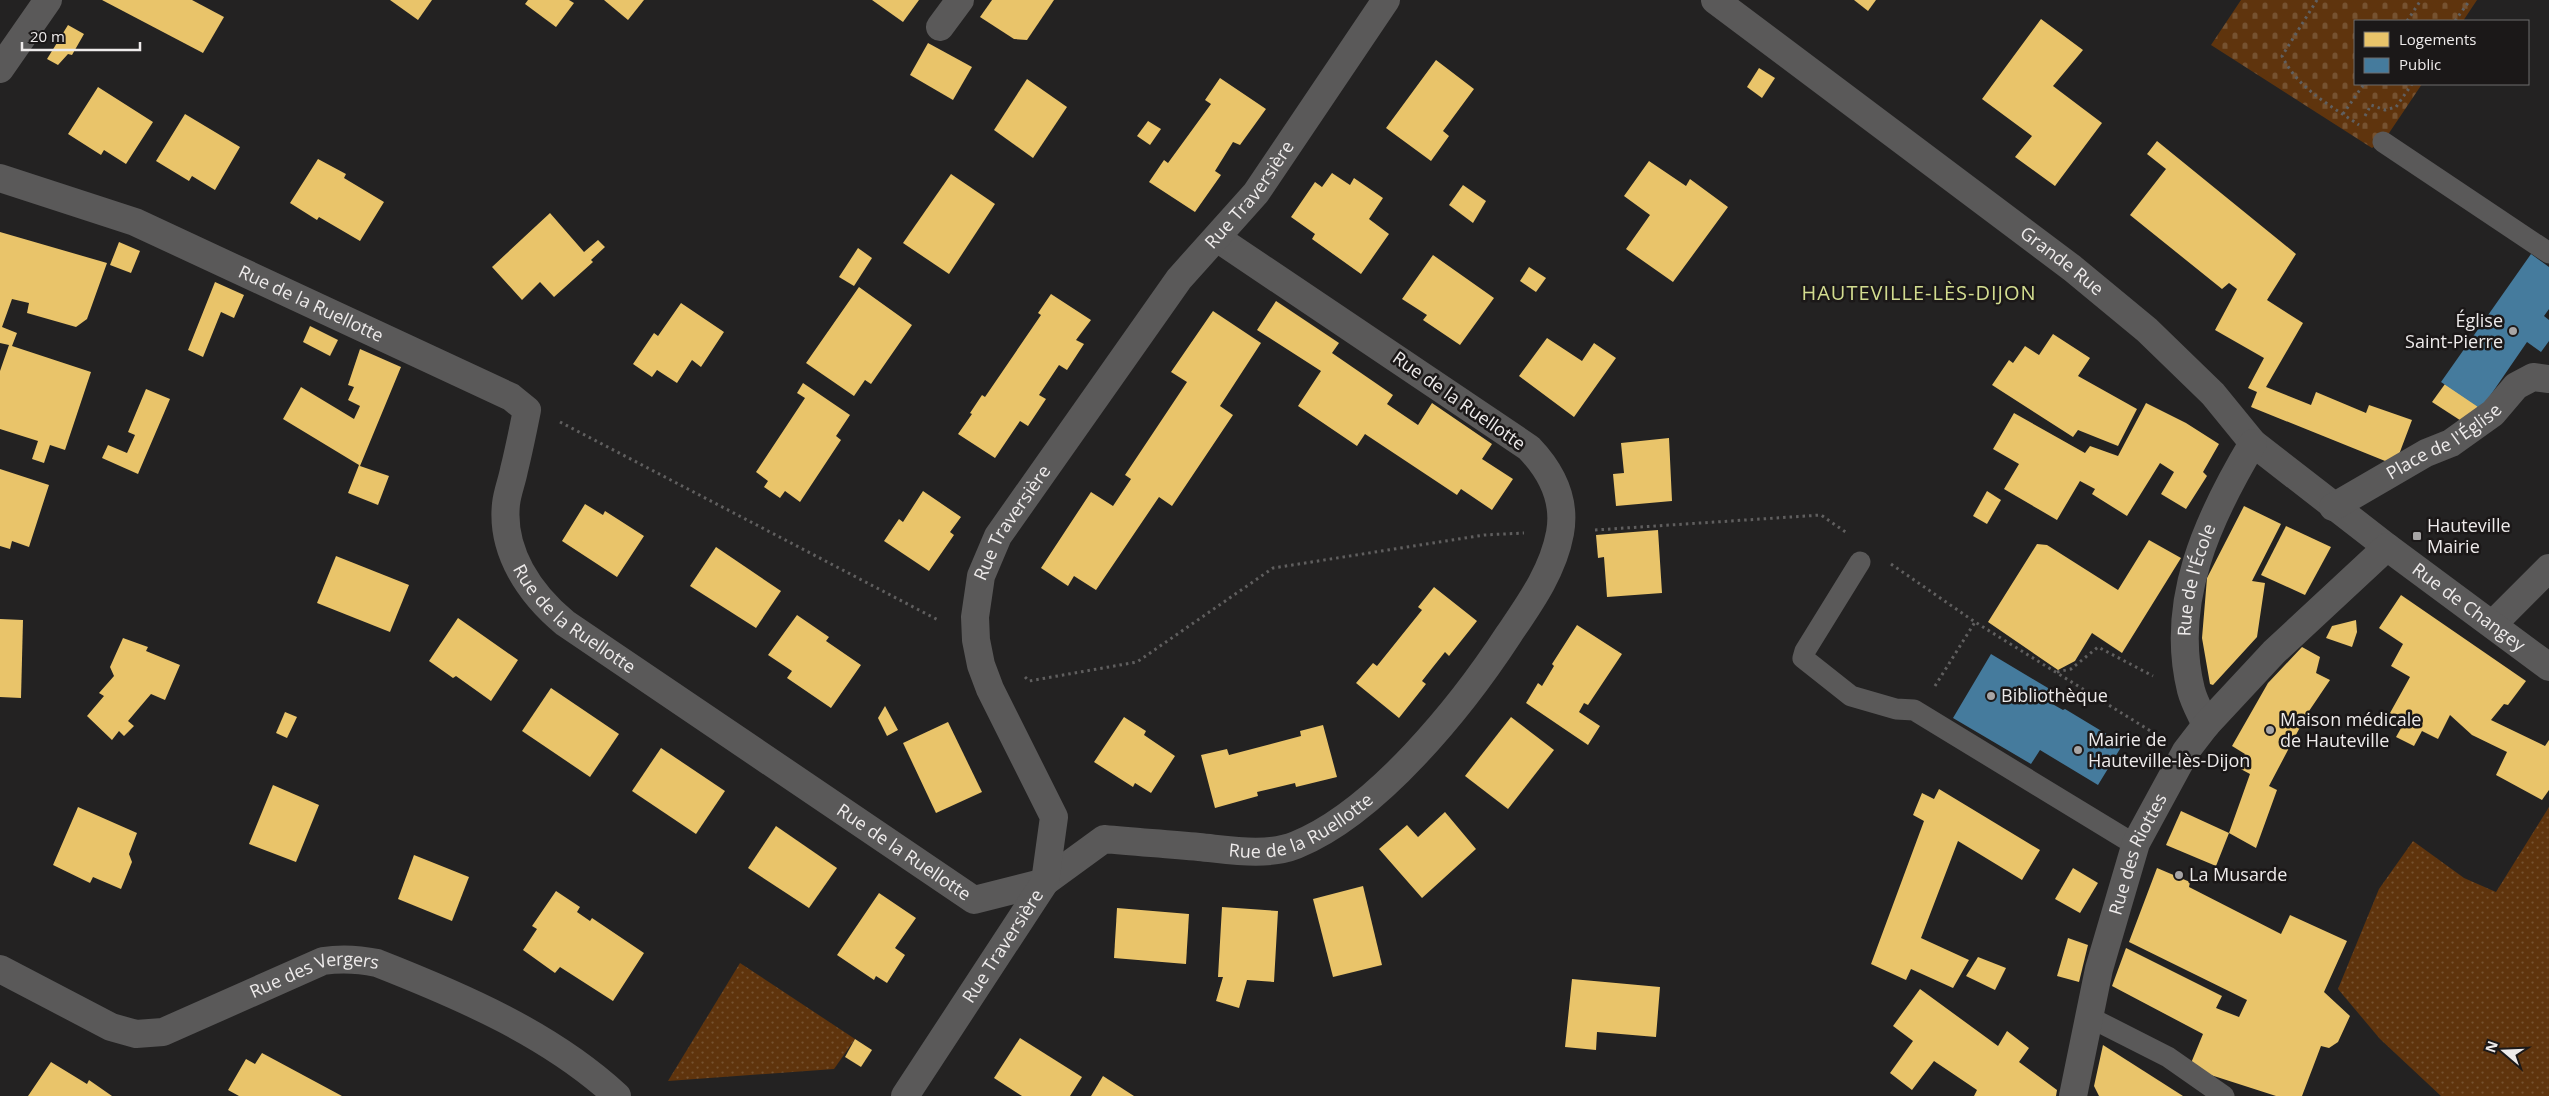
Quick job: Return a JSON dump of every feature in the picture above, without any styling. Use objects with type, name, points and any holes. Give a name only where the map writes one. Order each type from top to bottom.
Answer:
[{"type":"street","points":[[0,69],[48,0]]},
{"type":"street","points":[[940,27],[960,0]]},
{"type":"street","name":"Rue Traversière","points":[[905,1096],[1046,882],[1054,817],[990,689],[981,665],[976,640],[975,617],[981,576],[998,536],[1179,279],[1256,193],[1386,0]]},
{"type":"street","name":"Grande Rue","points":[[1715,0],[2072,268],[2139,323],[2213,394],[2252,443],[2387,547]]},
{"type":"street","name":"Rue de la Ruellotte","points":[[0,178],[135,222],[511,397],[527,410],[506,504],[508,530],[514,557],[525,580],[552,612],[974,900],[1046,882],[1104,839],[1254,852],[1272,851],[1294,846],[1334,825],[1412,757],[1481,677],[1530,604],[1550,566],[1560,532],[1561,510],[1556,487],[1549,472],[1529,448],[1217,238]]},
{"type":"street","name":"Place de l'Église","points":[[2333,507],[2426,453],[2451,443],[2493,413],[2516,386],[2533,377],[2549,379]]},
{"type":"street","name":"Rue de l'École","points":[[2206,725],[2191,692],[2184,633],[2190,581],[2212,519],[2231,479],[2252,443]]},
{"type":"street","name":"Rue de Changey","points":[[2387,547],[2549,667]]},
{"type":"street","name":"Rue des Riottes","points":[[2073,1096],[2099,969],[2136,843],[2186,751],[2206,725],[2274,652],[2387,547]]},
{"type":"street","points":[[2493,624],[2549,568]]},
{"type":"street","name":"Rue des Vergers","points":[[0,969],[111,1027],[136,1034],[163,1032],[323,961],[360,960],[377,963],[472,1002],[562,1054],[598,1078],[618,1096]]},
{"type":"lane","points":[[2383,142],[2549,252]]},
{"type":"lane","points":[[1860,562],[1805,651],[1803,658],[1851,696],[1896,709],[1914,710],[2136,843]]},
{"type":"lane","points":[[2089,1017],[2168,1057],[2224,1096]]},
{"type":"path","points":[[2317,0],[2282,56],[2289,70],[2303,87],[2383,142]]},
{"type":"path","points":[[2407,20],[2421,0]]},
{"type":"path","points":[[2456,20],[2470,0]]},
{"type":"path","points":[[2343,114],[2363,85]]},
{"type":"path","points":[[2359,125],[2371,105],[2385,110],[2396,107],[2411,85]]},
{"type":"path","points":[[527,410],[553,419],[976,640]]},
{"type":"path","points":[[1022,675],[1029,680],[1137,662],[1273,568],[1484,535],[1560,532],[1821,515],[1853,538]]},
{"type":"path","points":[[1886,560],[1975,622],[2138,724]]},
{"type":"path","points":[[1930,694],[1975,622]]},
{"type":"path","points":[[2056,672],[2072,669],[2098,647],[2174,686],[2191,692]]},
{"type":"green space","points":[[2241,0],[2477,0],[2464,20],[2354,20],[2354,85],[2421,85],[2383,142],[2372,148],[2211,45]]},
{"type":"green space","points":[[2549,807],[2549,1096],[2441,1096],[2380,1039],[2338,989],[2379,889],[2413,841],[2464,878],[2496,892]]},
{"type":"green space","points":[[740,963],[855,1039],[834,1069],[668,1081]]},
{"type":"building: Logements","points":[[102,0],[192,0],[224,17],[203,53]]},
{"type":"building: Logements","points":[[390,0],[432,0],[418,20]]},
{"type":"building: Logements","points":[[528,0],[569,0],[574,3],[556,27],[525,4]]},
{"type":"building: Logements","points":[[604,0],[644,0],[628,20]]},
{"type":"building: Logements","points":[[872,0],[919,0],[903,22]]},
{"type":"building: Logements","points":[[992,0],[1054,0],[1027,40],[1014,39],[980,17]]},
{"type":"building: Logements","points":[[1854,0],[1876,0],[1868,11]]},
{"type":"building: Logements","points":[[2041,19],[2083,50],[2053,86],[2102,123],[2055,186],[2015,157],[2032,136],[1982,99]]},
{"type":"building: Logements","points":[[68,25],[84,34],[72,55],[68,54],[58,65],[47,59]]},
{"type":"building: Logements","points":[[928,43],[972,67],[953,100],[910,75]]},
{"type":"building: Logements","points":[[1436,60],[1474,89],[1443,131],[1449,136],[1431,161],[1386,128]]},
{"type":"building: Logements","points":[[1759,68],[1775,78],[1762,98],[1747,87]]},
{"type":"building: Logements","points":[[1220,78],[1266,109],[1240,145],[1233,142],[1215,171],[1221,175],[1195,212],[1149,182],[1164,160],[1168,163],[1211,104],[1205,100]]},
{"type":"building: Logements","points":[[1027,79],[1067,107],[1033,158],[994,130]]},
{"type":"building: Logements","points":[[98,87],[153,122],[126,164],[104,150],[101,155],[68,134]]},
{"type":"building: Logements","points":[[185,114],[240,147],[215,190],[192,176],[189,181],[156,161]]},
{"type":"building: Logements","points":[[1148,121],[1161,129],[1150,145],[1137,136]]},
{"type":"building: Logements","points":[[2157,141],[2296,254],[2267,300],[2303,323],[2266,387],[2311,405],[2316,392],[2366,413],[2369,405],[2412,420],[2395,465],[2251,407],[2257,392],[2248,388],[2264,358],[2215,330],[2237,289],[2229,283],[2222,289],[2130,215],[2166,169],[2147,154]]},
{"type":"building: Logements","points":[[318,159],[346,174],[344,178],[384,202],[360,241],[319,217],[317,220],[290,203]]},
{"type":"building: Logements","points":[[1649,161],[1686,186],[1690,179],[1728,207],[1673,282],[1626,249],[1650,215],[1624,196]]},
{"type":"building: Logements","points":[[1332,173],[1350,185],[1354,178],[1383,198],[1369,219],[1389,234],[1361,274],[1312,239],[1315,234],[1291,217],[1315,182],[1322,187]]},
{"type":"building: Logements","points":[[951,174],[995,204],[949,274],[903,243]]},
{"type":"building: Logements","points":[[1463,185],[1486,201],[1473,223],[1449,205]]},
{"type":"building: Logements","points":[[550,213],[584,252],[598,240],[605,247],[591,260],[593,262],[554,297],[540,282],[522,300],[492,267]]},
{"type":"building: Logements","points":[[0,232],[107,263],[87,319],[76,327],[27,313],[29,303],[12,299],[2,327],[17,333],[12,346],[91,372],[65,450],[50,445],[44,463],[32,459],[38,441],[0,429],[0,371],[9,345],[0,343]]},
{"type":"building: Logements","points":[[119,242],[140,251],[131,273],[110,265]]},
{"type":"building: Logements","points":[[858,248],[872,258],[854,286],[839,277]]},
{"type":"building: Logements","points":[[1433,255],[1494,298],[1460,345],[1423,320],[1427,315],[1402,299]]},
{"type":"building: Logements","points":[[1529,267],[1546,278],[1536,292],[1520,281]]},
{"type":"building: Logements","points":[[215,282],[244,295],[234,318],[221,312],[203,357],[188,350]]},
{"type":"building: Logements","points":[[859,287],[912,325],[871,384],[865,380],[854,396],[806,363]]},
{"type":"building: Logements","points":[[1051,294],[1091,320],[1076,340],[1084,344],[1067,370],[1059,365],[1039,395],[1046,399],[1028,426],[1020,421],[995,458],[958,434],[982,395],[985,397],[1041,315],[1038,313]]},
{"type":"building: Logements","points":[[1276,301],[1339,343],[1332,353],[1393,395],[1387,404],[1418,425],[1432,403],[1492,444],[1482,459],[1513,479],[1492,510],[1461,489],[1457,495],[1365,434],[1357,446],[1298,406],[1321,371],[1257,330]]},
{"type":"building: Logements","points":[[681,303],[724,332],[701,367],[692,360],[677,383],[657,370],[652,377],[633,364],[654,333],[658,336]]},
{"type":"building: Logements","points":[[1213,311],[1261,343],[1220,406],[1233,415],[1172,506],[1159,497],[1096,590],[1074,576],[1068,586],[1041,568],[1091,492],[1113,506],[1131,479],[1125,475],[1187,382],[1171,372]]},
{"type":"building: Logements","points":[[310,326],[338,340],[330,356],[303,342]]},
{"type":"building: Logements","points":[[2053,334],[2090,358],[2078,376],[2137,409],[2118,446],[2078,430],[2073,437],[1992,385],[2009,360],[2013,363],[2025,346],[2039,355]]},
{"type":"building: Logements","points":[[1547,338],[1582,361],[1594,343],[1616,358],[1574,417],[1519,376]]},
{"type":"building: Logements","points":[[360,349],[401,367],[360,466],[389,476],[378,505],[348,493],[359,465],[283,419],[301,387],[354,419],[360,406],[348,400],[354,387],[348,385]]},
{"type":"building: Logements","points":[[803,383],[850,415],[836,436],[841,440],[800,502],[785,491],[780,498],[764,487],[768,481],[756,472],[805,398],[797,393]]},
{"type":"building: Logements","points":[[2445,384],[2478,406],[2466,424],[2432,402]]},
{"type":"building: Logements","points":[[146,389],[170,399],[138,474],[102,458],[108,445],[127,453],[135,435],[128,432]]},
{"type":"building: Logements","points":[[2146,403],[2186,423],[2219,444],[2203,472],[2207,476],[2186,509],[2161,494],[2174,472],[2160,463],[2127,516],[2092,494],[2095,489],[2080,481],[2057,520],[2004,489],[2019,464],[1993,449],[2014,413],[2085,453],[2090,446],[2118,456]]},
{"type":"building: Logements","points":[[1669,438],[1672,501],[1616,506],[1613,474],[1624,473],[1621,443]]},
{"type":"building: Logements","points":[[0,469],[49,485],[29,547],[12,541],[10,549],[0,546]]},
{"type":"building: Logements","points":[[923,491],[961,517],[950,532],[954,535],[929,571],[884,541],[899,519],[903,522]]},
{"type":"building: Logements","points":[[1987,491],[2001,500],[1987,524],[1973,516]]},
{"type":"building: Logements","points":[[585,504],[603,515],[605,511],[644,536],[617,577],[562,541]]},
{"type":"building: Logements","points":[[2244,506],[2281,524],[2252,581],[2265,583],[2257,637],[2213,685],[2210,684],[2202,638],[2207,578]]},
{"type":"building: Logements","points":[[2286,526],[2331,547],[2305,595],[2261,575]]},
{"type":"building: Logements","points":[[1658,530],[1662,593],[1607,597],[1604,557],[1598,558],[1596,535]]},
{"type":"building: Logements","points":[[2149,540],[2181,558],[2122,653],[2092,633],[2075,661],[2058,670],[1988,622],[2037,544],[2047,545],[2118,590]]},
{"type":"building: Logements","points":[[716,547],[781,591],[756,628],[690,586]]},
{"type":"building: Logements","points":[[336,556],[409,585],[390,632],[317,603]]},
{"type":"building: Logements","points":[[1434,587],[1477,621],[1449,656],[1445,652],[1422,681],[1426,684],[1399,718],[1356,683],[1373,663],[1377,666],[1422,610],[1418,607]]},
{"type":"building: Logements","points":[[2401,595],[2526,681],[2508,705],[2504,704],[2491,720],[2545,746],[2549,740],[2549,790],[2542,800],[2496,775],[2507,752],[2472,735],[2450,715],[2438,739],[2422,731],[2414,746],[2396,737],[2405,721],[2390,713],[2410,677],[2391,666],[2403,644],[2379,628]]},
{"type":"building: Logements","points":[[797,615],[829,637],[826,641],[861,665],[831,708],[787,678],[792,671],[768,655]]},
{"type":"building: Logements","points":[[458,618],[518,660],[491,701],[456,676],[453,678],[429,661]]},
{"type":"building: Logements","points":[[0,619],[23,620],[21,698],[0,697]]},
{"type":"building: Logements","points":[[2356,620],[2357,632],[2352,647],[2326,638],[2332,626]]},
{"type":"building: Logements","points":[[1577,625],[1622,654],[1588,705],[1584,703],[1579,712],[1600,726],[1588,745],[1526,703],[1538,683],[1542,686],[1554,666],[1552,664]]},
{"type":"building: Logements","points":[[123,638],[148,647],[146,651],[180,665],[165,700],[151,694],[128,721],[134,726],[124,736],[119,731],[112,740],[87,716],[104,696],[99,693],[114,676],[110,667]]},
{"type":"building: Logements","name":"Maison médicale de Hauteville","points":[[2302,647],[2320,657],[2316,673],[2330,680],[2307,714],[2269,786],[2277,790],[2256,848],[2229,833],[2250,774],[2237,767],[2245,754],[2232,746],[2268,683]]},
{"type":"building: Logements","points":[[551,688],[619,734],[590,777],[522,731]]},
{"type":"building: Logements","points":[[885,706],[898,730],[887,736],[878,718]]},
{"type":"building: Logements","points":[[285,712],[297,717],[287,738],[276,733]]},
{"type":"building: Logements","points":[[1124,717],[1146,731],[1144,735],[1175,756],[1151,793],[1135,783],[1133,787],[1094,762]]},
{"type":"building: Logements","points":[[1511,717],[1554,750],[1508,809],[1465,776]]},
{"type":"building: Logements","points":[[948,722],[982,792],[936,813],[903,743]]},
{"type":"building: Logements","points":[[1323,725],[1337,777],[1296,787],[1295,783],[1257,792],[1258,796],[1215,808],[1201,755],[1227,749],[1229,755],[1301,736],[1300,731]]},
{"type":"building: Logements","points":[[661,748],[725,791],[696,834],[632,791]]},
{"type":"building: Logements","points":[[273,785],[319,805],[296,862],[249,844]]},
{"type":"building: Logements","points":[[1939,789],[2040,850],[2022,880],[1958,841],[1921,938],[1969,960],[1953,988],[1911,969],[1906,980],[1871,964],[1924,821],[1913,815],[1922,793],[1934,799]]},
{"type":"building: Logements","points":[[78,807],[137,833],[129,854],[132,862],[121,889],[93,877],[90,883],[53,865]]},
{"type":"building: Logements","points":[[2181,811],[2229,833],[2216,866],[2166,845]]},
{"type":"building: Logements","points":[[1445,812],[1476,849],[1422,898],[1379,849],[1407,825],[1418,837]]},
{"type":"building: Logements","points":[[776,826],[837,868],[809,908],[748,868]]},
{"type":"building: Logements","points":[[414,855],[469,877],[452,921],[398,899]]},
{"type":"building: Logements","points":[[2073,868],[2098,883],[2080,913],[2055,899]]},
{"type":"building: Logements","points":[[2157,868],[2190,882],[2189,887],[2281,934],[2290,915],[2347,941],[2324,992],[2350,1016],[2338,1042],[2329,1048],[2321,1046],[2302,1096],[2276,1096],[2189,1068],[2203,1034],[2112,986],[2126,948],[2222,996],[2216,1008],[2239,1017],[2247,1000],[2129,942]]},
{"type":"building: Logements","points":[[1363,886],[1382,965],[1333,977],[1313,899]]},
{"type":"building: Logements","points":[[556,891],[580,907],[577,912],[590,921],[592,918],[644,953],[613,1001],[560,967],[555,973],[523,950],[537,929],[532,926]]},
{"type":"building: Logements","points":[[879,893],[916,918],[895,948],[905,955],[887,983],[876,976],[874,980],[837,955]]},
{"type":"building: Logements","points":[[1222,907],[1278,911],[1274,982],[1247,980],[1239,1008],[1216,1001],[1223,977],[1218,977]]},
{"type":"building: Logements","points":[[1117,908],[1189,914],[1186,964],[1114,958]]},
{"type":"building: Logements","points":[[2068,938],[2088,945],[2079,982],[2057,976]]},
{"type":"building: Logements","points":[[1978,957],[2006,968],[1995,990],[1966,976]]},
{"type":"building: Logements","points":[[1572,979],[1660,987],[1656,1037],[1597,1032],[1596,1050],[1565,1047]]},
{"type":"building: Logements","points":[[1920,989],[1998,1046],[2007,1031],[2029,1048],[2019,1062],[2057,1090],[2056,1096],[1974,1096],[1977,1090],[1934,1061],[1912,1090],[1890,1073],[1913,1041],[1893,1026]]},
{"type":"building: Logements","points":[[1020,1038],[1082,1077],[1070,1096],[1022,1096],[994,1078]]},
{"type":"building: Logements","points":[[855,1039],[872,1050],[861,1067],[845,1057]]},
{"type":"building: Logements","points":[[2103,1045],[2183,1096],[2099,1096],[2094,1086]]},
{"type":"building: Logements","points":[[262,1053],[342,1096],[239,1096],[228,1090],[246,1059],[255,1064]]},
{"type":"building: Logements","points":[[51,1062],[87,1084],[89,1080],[112,1096],[28,1096]]},
{"type":"building: Logements","points":[[1103,1076],[1134,1096],[1091,1096]]},
{"type":"building: Public","name":"Église Saint-Pierre","points":[[2531,254],[2549,267],[2549,309],[2544,316],[2549,320],[2549,341],[2541,352],[2527,342],[2481,409],[2441,382]]},
{"type":"building: Public","points":[[1991,654],[2053,691],[2047,701],[2063,710],[2065,709],[2123,744],[2098,785],[2040,750],[2031,764],[1953,718]]},
{"type":"place","name":"Église Saint-Pierre","points":[[2513,331]]},
{"type":"place","name":"Hauteville Mairie","points":[[2417,536]]},
{"type":"place","name":"Bibliothèque","points":[[1991,696]]},
{"type":"place","name":"Maison médicale de Hauteville","points":[[2270,730]]},
{"type":"place","name":"Mairie de Hauteville-lès-Dijon","points":[[2078,750]]},
{"type":"place","name":"La Musarde","points":[[2179,875]]},
{"type":"district","name":"HAUTEVILLE-LÈS-DIJON","points":[[1919,293]]}]
